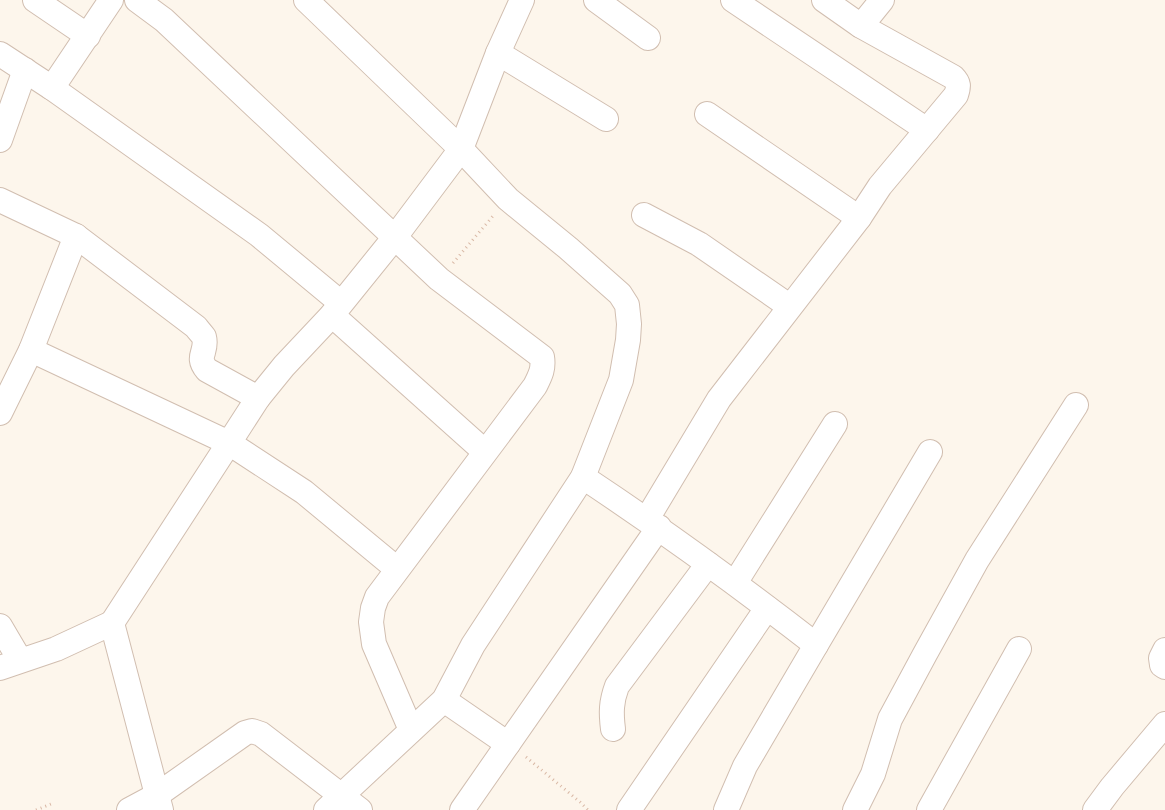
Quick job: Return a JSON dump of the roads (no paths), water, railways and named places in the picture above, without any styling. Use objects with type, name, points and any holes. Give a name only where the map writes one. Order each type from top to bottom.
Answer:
[{"type":"street","points":[[35,0],[88,36]]},
{"type":"street","points":[[52,88],[111,0]]},
{"type":"street","points":[[137,0],[164,20],[439,279],[542,357],[541,375],[534,386],[377,597],[371,622],[374,644],[411,730]]},
{"type":"street","points":[[306,0],[461,149],[508,199],[620,294],[627,305],[628,340],[621,380],[583,477],[473,645],[444,700],[333,803]]},
{"type":"street","points":[[0,626],[10,664],[56,649],[112,623],[258,398],[284,366],[337,309],[395,237],[461,149],[498,53],[522,0]]},
{"type":"street","points":[[596,0],[648,38]]},
{"type":"street","points":[[462,810],[508,744],[653,523],[719,399],[789,306],[860,218],[880,186],[956,95],[959,86],[953,77],[861,26],[824,0]]},
{"type":"street","points":[[861,26],[882,0]]},
{"type":"street","points":[[737,1],[927,130]]},
{"type":"street","points":[[498,53],[606,119]]},
{"type":"street","points":[[0,54],[52,88],[259,235],[484,451]]},
{"type":"street","points":[[0,140],[25,70]]},
{"type":"street","points":[[707,114],[860,218]]},
{"type":"street","points":[[0,200],[76,236],[196,327],[204,336],[204,350],[201,362],[207,370],[258,398]]},
{"type":"street","points":[[644,215],[699,244],[789,306]]},
{"type":"street","points":[[0,413],[31,350],[76,236]]},
{"type":"street","points":[[31,350],[228,443],[304,492],[397,568]]},
{"type":"street","points":[[855,810],[873,774],[890,719],[925,654],[977,560],[1076,405]]},
{"type":"street","points":[[735,583],[835,424]]},
{"type":"street","points":[[726,810],[745,766],[930,452]]},
{"type":"street","points":[[583,477],[653,523],[816,645]]},
{"type":"street","points":[[613,729],[610,711],[617,686],[708,564]]},
{"type":"street","points":[[629,810],[767,608]]},
{"type":"street","points":[[112,623],[159,802]]},
{"type":"street","points":[[929,810],[1019,649]]},
{"type":"street","points":[[1165,650],[1161,658],[1162,665],[1165,667]]},
{"type":"street","points":[[444,700],[508,744]]},
{"type":"street","points":[[1095,810],[1165,724]]},
{"type":"street","points":[[129,810],[159,802],[245,732],[252,731],[261,734],[333,803],[360,810]]}]
